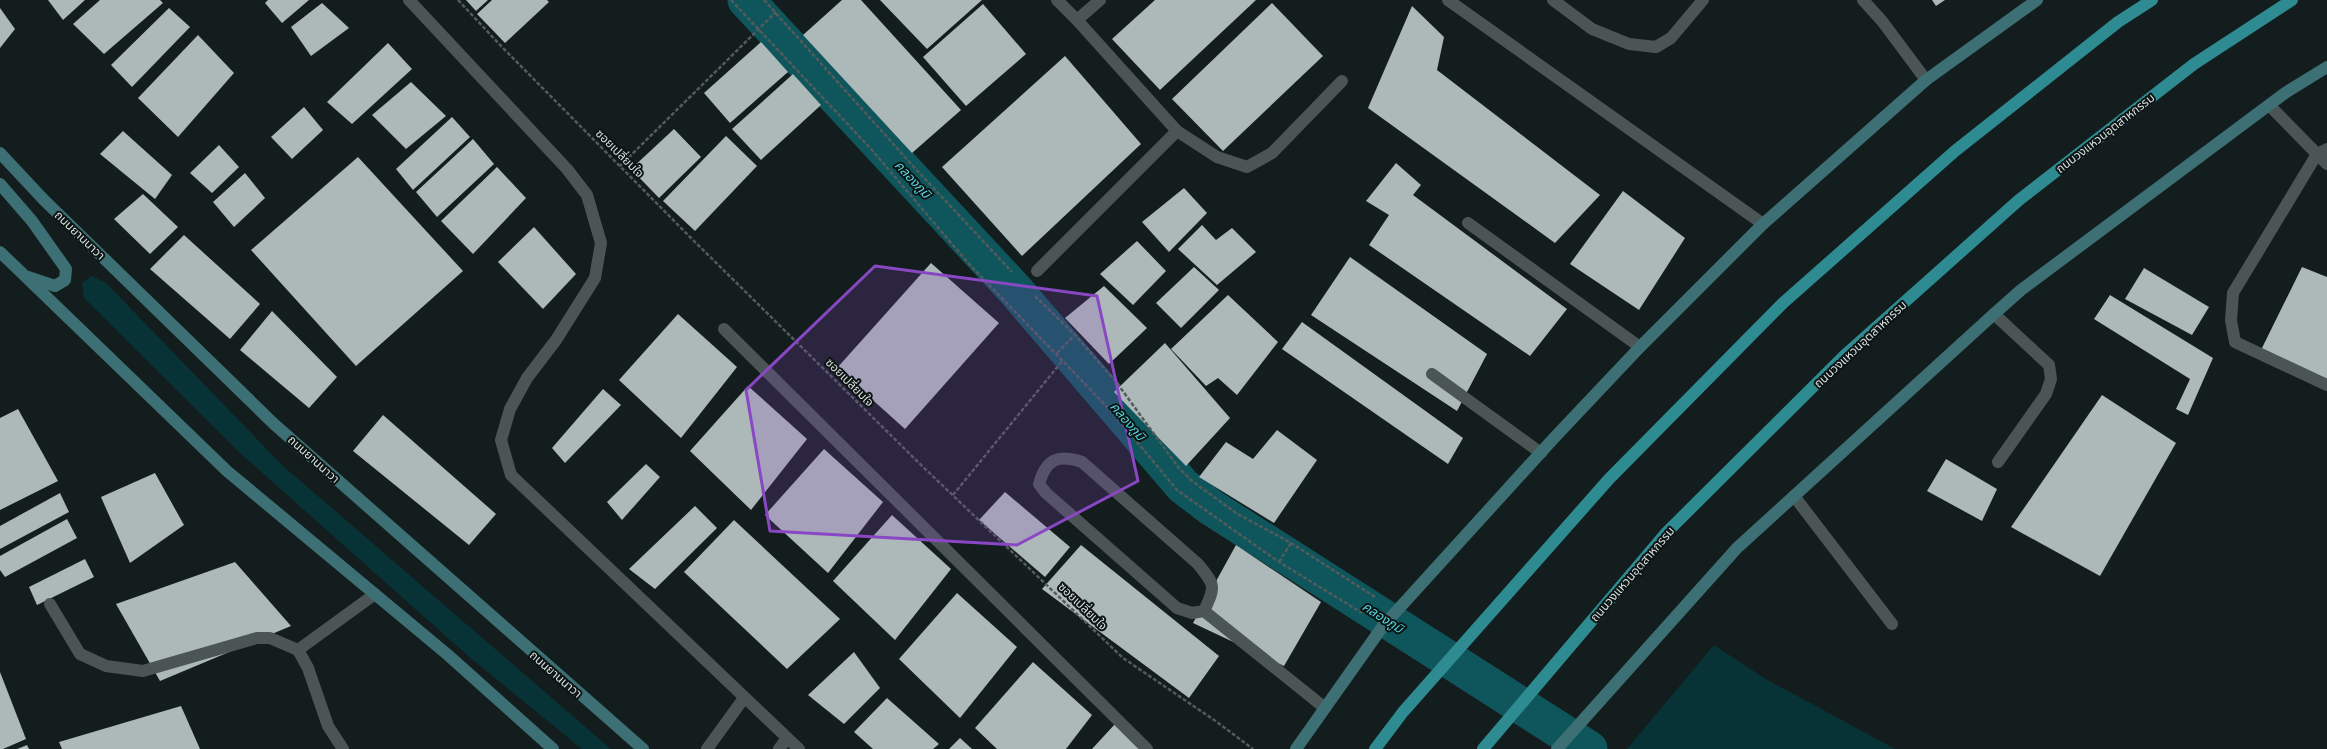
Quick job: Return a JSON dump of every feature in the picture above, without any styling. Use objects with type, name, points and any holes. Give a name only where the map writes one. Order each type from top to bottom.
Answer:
[{"type":"main road","points":[[1296,749],[1384,624],[1396,613],[1541,452],[1640,347],[1763,224],[1926,80],[2037,0]]},
{"type":"main road","points":[[1375,749],[1403,712],[1609,480],[1789,298],[1955,151],[2118,22],[2152,0]]},
{"type":"main road","name":"ถนนวงแหวนอุตสาหกรรม","points":[[1483,749],[1667,532],[1844,356],[2019,200],[2194,64],[2292,0]]},
{"type":"main road","points":[[1557,749],[1737,548],[2021,290],[2269,105],[2327,67]]},
{"type":"main road","name":"ถนนยานนาวา","points":[[0,153],[44,200],[274,424],[643,749]]},
{"type":"main road","points":[[0,184],[40,232],[66,269],[64,280],[55,286],[25,276]]},
{"type":"main road","points":[[0,252],[227,471],[448,655],[553,749]]},
{"type":"street","points":[[409,0],[567,169],[587,195],[601,243],[595,278],[556,340],[527,378],[510,409],[501,440],[511,475],[799,749]]},
{"type":"street","points":[[1057,0],[1077,20],[1177,131],[1217,157],[1247,167],[1272,153],[1342,81]]},
{"type":"street","points":[[1077,20],[1100,0]]},
{"type":"street","points":[[1448,0],[1763,224]]},
{"type":"street","points":[[1553,0],[1592,29],[1629,44],[1656,47],[1671,38],[1703,0]]},
{"type":"street","points":[[1863,0],[1882,21],[1926,80]]},
{"type":"street","points":[[2269,105],[2322,152],[2327,164]]},
{"type":"street","points":[[1037,270],[1177,131]]},
{"type":"street","points":[[2322,152],[2233,293],[2231,320],[2235,342],[2327,385]]},
{"type":"street","points":[[1468,224],[1640,347]]},
{"type":"street","points":[[1994,314],[2049,364],[2051,379],[2046,394],[1998,462]]},
{"type":"street","points":[[724,329],[1147,749]]},
{"type":"street","points":[[1432,374],[1541,452]]},
{"type":"street","points":[[1204,611],[1213,593],[1210,580],[1198,564],[1082,462],[1070,458],[1056,460],[1044,469],[1039,484],[1046,493],[1177,608],[1192,613],[1204,611],[1325,708]]},
{"type":"street","points":[[1794,496],[1892,624]]},
{"type":"street","points":[[298,650],[375,594]]},
{"type":"street","points":[[50,604],[80,654],[106,666],[143,671],[257,638],[270,638],[298,650],[308,668],[328,726],[343,749]]},
{"type":"street","points":[[707,749],[744,698]]},
{"type":"street","points":[[779,749],[787,738]]},
{"type":"path","name":"ซอยเปลี่ยมใจ","points":[[458,0],[501,46],[620,166],[953,495],[1124,658],[1217,722],[1253,749]]},
{"type":"path","points":[[731,0],[809,85],[872,150],[970,265],[1113,413],[1177,490],[1279,562],[1384,624]]},
{"type":"path","points":[[764,0],[913,166],[1014,274]]},
{"type":"path","points":[[620,166],[758,28],[776,12]]},
{"type":"path","points":[[1030,291],[1075,335],[1117,383],[1178,467],[1192,481],[1236,513],[1291,543],[1396,613]]},
{"type":"path","points":[[1056,353],[1075,335]]},
{"type":"path","points":[[953,495],[1063,360]]},
{"type":"path","points":[[1279,562],[1291,543]]},
{"type":"highlighted area","points":[[875,266],[1097,296],[1138,481],[1017,545],[770,531],[746,390]]},
{"type":"shaded area","points":[[92,276],[106,283],[283,466],[611,749],[582,749],[467,655],[240,453],[84,298],[82,283]]},
{"type":"shaded area","points":[[1714,645],[1764,678],[1895,749],[1627,749]]},
{"type":"building","points":[[48,0],[85,0],[63,20]]},
{"type":"building","points":[[100,0],[160,0],[163,3],[104,54],[73,24]]},
{"type":"building","points":[[268,0],[309,0],[282,23],[265,3]]},
{"type":"building","points":[[466,0],[488,0],[476,11]]},
{"type":"building","points":[[492,0],[547,0],[549,2],[505,43],[477,14]]},
{"type":"building","points":[[842,0],[861,0],[961,110],[912,153],[803,35]]},
{"type":"building","points":[[880,0],[982,0],[927,49]]},
{"type":"building","points":[[1155,0],[1256,0],[1160,90],[1112,39]]},
{"type":"building","points":[[1932,0],[1945,0],[1936,6]]},
{"type":"building","points":[[322,3],[349,28],[311,56],[291,27]]},
{"type":"building","points":[[1272,3],[1323,56],[1223,151],[1172,99]]},
{"type":"building","points":[[983,4],[1026,54],[966,106],[923,57]]},
{"type":"building","points":[[1412,6],[1444,37],[1437,70],[1600,195],[1555,243],[1368,108]]},
{"type":"building","points":[[0,8],[15,29],[0,48]]},
{"type":"building","points":[[169,8],[190,27],[132,87],[111,65]]},
{"type":"building","points":[[198,35],[234,73],[178,137],[138,98]]},
{"type":"building","points":[[761,42],[788,72],[730,123],[704,93]]},
{"type":"building","points":[[388,43],[412,69],[352,124],[327,102]]},
{"type":"building","points":[[1065,56],[1141,144],[1022,256],[942,167]]},
{"type":"building","points":[[793,74],[821,105],[761,160],[732,129]]},
{"type":"building","points":[[411,82],[446,116],[406,149],[372,115]]},
{"type":"building","points":[[304,107],[323,130],[292,159],[271,137]]},
{"type":"building","points":[[452,117],[470,137],[413,190],[396,169]]},
{"type":"building","points":[[674,129],[701,157],[659,198],[631,169]]},
{"type":"building","points":[[123,131],[172,175],[155,199],[100,154]]},
{"type":"building","points":[[726,136],[757,166],[695,231],[663,201]]},
{"type":"building","points":[[473,139],[494,164],[437,217],[416,192]]},
{"type":"building","points":[[219,145],[239,167],[212,193],[190,173]]},
{"type":"building","points":[[358,157],[463,271],[356,366],[251,250]]},
{"type":"building","points":[[1396,163],[1421,185],[1413,195],[1567,309],[1530,356],[1369,245],[1389,215],[1366,201]]},
{"type":"building","points":[[497,167],[526,198],[473,254],[441,221]]},
{"type":"building","points":[[245,173],[265,198],[234,227],[213,202]]},
{"type":"building","points":[[1184,188],[1207,213],[1169,252],[1142,222]]},
{"type":"building","points":[[1623,191],[1685,238],[1639,310],[1570,264]]},
{"type":"building","points":[[143,194],[178,227],[150,254],[114,219]]},
{"type":"building","points":[[1202,225],[1216,240],[1232,228],[1256,252],[1217,285],[1178,249]]},
{"type":"building","points":[[534,227],[576,274],[543,309],[498,262]]},
{"type":"building","points":[[184,235],[260,304],[230,339],[150,269]]},
{"type":"building","points":[[1137,241],[1166,271],[1133,305],[1100,274]]},
{"type":"building","points":[[1350,257],[1487,354],[1457,411],[1311,315]]},
{"type":"building","points":[[931,263],[999,323],[905,429],[837,368]]},
{"type":"building","points":[[1194,267],[1219,290],[1181,328],[1156,303]]},
{"type":"building","points":[[2302,267],[2327,277],[2327,379],[2261,350]]},
{"type":"building","points":[[2144,268],[2209,307],[2192,335],[2125,299]]},
{"type":"building","points":[[1104,286],[1147,328],[1109,364],[1065,318]]},
{"type":"building","points":[[1228,295],[1278,342],[1237,395],[1218,378],[1206,386],[1171,349]]},
{"type":"building","points":[[2110,295],[2213,358],[2188,415],[2176,409],[2190,379],[2094,319]]},
{"type":"building","points":[[272,311],[337,377],[309,408],[240,350]]},
{"type":"building","points":[[678,314],[737,367],[681,438],[619,380]]},
{"type":"building","points":[[1302,322],[1463,438],[1448,464],[1282,349]]},
{"type":"building","points":[[1165,343],[1230,418],[1186,466],[1114,392]]},
{"type":"building","points":[[748,386],[807,439],[751,510],[690,451]]},
{"type":"building","points":[[603,389],[621,405],[565,463],[552,448]]},
{"type":"building","points":[[2102,395],[2176,443],[2100,576],[2011,527]]},
{"type":"building","points":[[18,409],[58,481],[0,510],[0,418]]},
{"type":"building","points":[[383,415],[496,514],[469,545],[353,451]]},
{"type":"building","points":[[1277,430],[1317,460],[1274,523],[1199,477],[1226,442],[1253,459]]},
{"type":"building","points":[[824,449],[883,502],[828,573],[765,515]]},
{"type":"building","points":[[1946,459],[1997,489],[1982,521],[1927,491]]},
{"type":"building","points":[[646,464],[660,477],[622,520],[607,502]]},
{"type":"building","points":[[155,473],[184,525],[130,563],[101,497]]},
{"type":"building","points":[[1005,492],[1070,547],[1045,577],[979,520]]},
{"type":"building","points":[[60,493],[69,512],[0,549],[0,526]]},
{"type":"building","points":[[695,506],[717,528],[655,589],[629,569]]},
{"type":"building","points":[[892,515],[951,569],[895,640],[833,581]]},
{"type":"building","points":[[67,519],[77,538],[5,577],[0,570],[0,556]]},
{"type":"building","points":[[734,520],[840,619],[787,669],[684,572]]},
{"type":"building","points":[[1081,545],[1219,656],[1189,698],[1042,589]]},
{"type":"building","points":[[1236,545],[1321,602],[1284,666],[1193,623]]},
{"type":"building","points":[[85,559],[94,577],[37,605],[29,587]]},
{"type":"building","points":[[235,562],[291,626],[160,681],[116,604]]},
{"type":"building","points":[[957,593],[1017,647],[960,718],[899,659]]},
{"type":"building","points":[[854,652],[880,688],[844,724],[808,695]]},
{"type":"building","points":[[1033,662],[1092,715],[1066,749],[997,749],[975,728]]},
{"type":"building","points":[[0,672],[26,739],[3,749],[0,749]]},
{"type":"building","points":[[887,698],[939,744],[933,749],[873,749],[854,732]]},
{"type":"building","points":[[181,706],[200,749],[62,749],[59,742]]},
{"type":"building","points":[[1115,724],[1143,749],[1092,749]]},
{"type":"building","points":[[960,738],[972,749],[949,749]]},
{"type":"building","points":[[27,745],[29,749],[17,749]]},
{"type":"waterway","name":"คลองภูมิ","points":[[746,0],[1016,291],[1183,486],[1212,508],[1589,749]]}]
